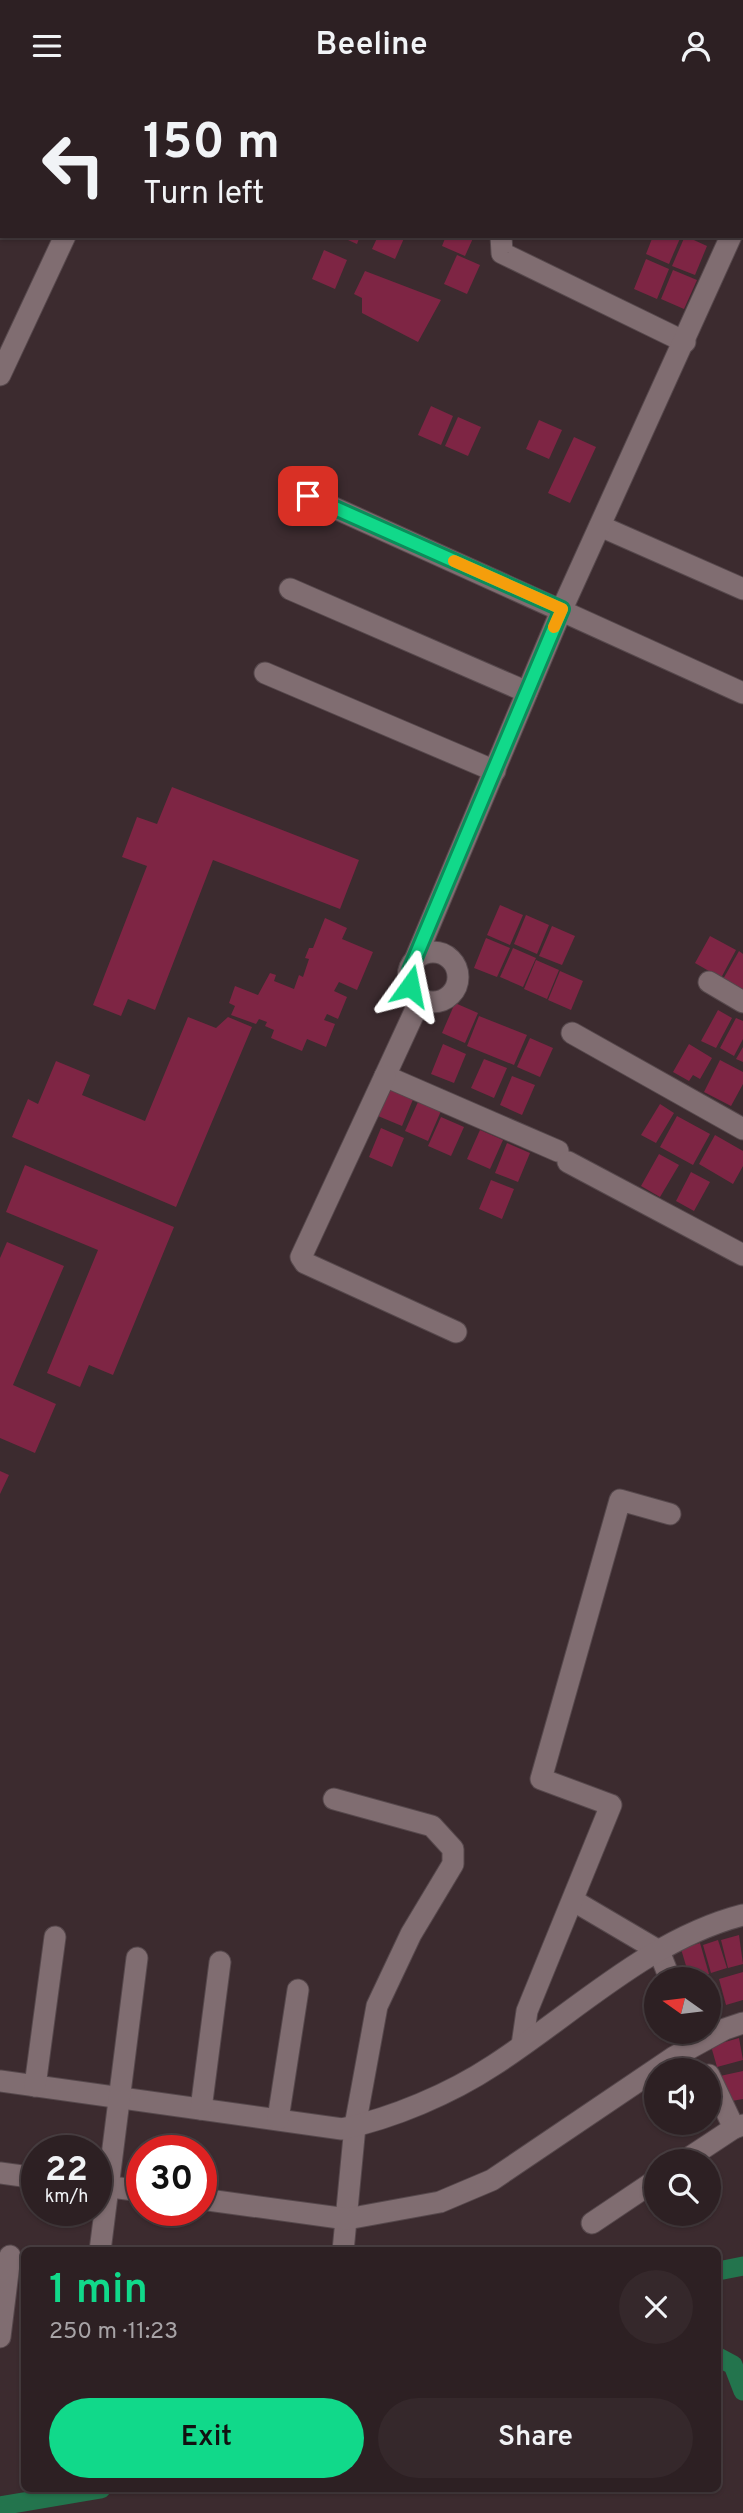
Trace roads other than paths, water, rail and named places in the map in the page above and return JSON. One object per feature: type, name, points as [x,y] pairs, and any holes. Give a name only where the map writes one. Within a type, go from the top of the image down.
[{"type":"street","points":[[0,376],[64,238]]},
{"type":"street","points":[[501,238],[502,253],[685,342]]},
{"type":"street","points":[[414,962],[427,953],[435,952],[450,959],[458,973],[455,989],[444,1000],[428,1002],[421,998],[410,986],[409,978],[414,962],[562,609],[730,238]]},
{"type":"street","points":[[308,496],[743,693]]},
{"type":"street","points":[[600,526],[743,589]]},
{"type":"street","points":[[290,589],[527,692]]},
{"type":"street","points":[[265,673],[495,771]]},
{"type":"street","points":[[709,982],[743,1002]]},
{"type":"street","points":[[421,998],[301,1257],[305,1263],[456,1332]]},
{"type":"street","points":[[572,1033],[743,1129]]},
{"type":"street","points":[[385,1076],[563,1156],[743,1255]]},
{"type":"street","points":[[522,2045],[527,2011],[611,1805],[541,1779],[620,1500],[670,1514]]},
{"type":"street","points":[[334,1798],[432,1826],[453,1849],[453,1864],[411,1934],[377,2006],[355,2126],[344,2247]]},
{"type":"street","points":[[574,1901],[659,1951],[665,1967]]},
{"type":"street","points":[[0,2081],[342,2129],[433,2097],[492,2067],[659,1951],[721,1921],[743,1915]]},
{"type":"street","points":[[35,2086],[55,1937]]},
{"type":"street","points":[[112,2139],[120,2098],[137,1958]]},
{"type":"street","points":[[201,2109],[220,1962]]},
{"type":"street","points":[[278,2119],[298,1990]]},
{"type":"street","points":[[721,2030],[743,2023]]},
{"type":"street","points":[[217,2201],[347,2219],[440,2202],[492,2180],[685,2044]]},
{"type":"street","points":[[703,2149],[738,2127],[721,2096]]},
{"type":"street","points":[[0,2173],[21,2176]]},
{"type":"street","points":[[592,2223],[644,2188]]},
{"type":"street","points":[[100,2247],[101,2226]]},
{"type":"street","points":[[0,2337],[11,2257]]},
{"type":"waterway","points":[[721,2270],[743,2266]]},
{"type":"waterway","points":[[721,2359],[733,2365],[743,2391]]},
{"type":"waterway","points":[[0,2506],[83,2492]]}]
